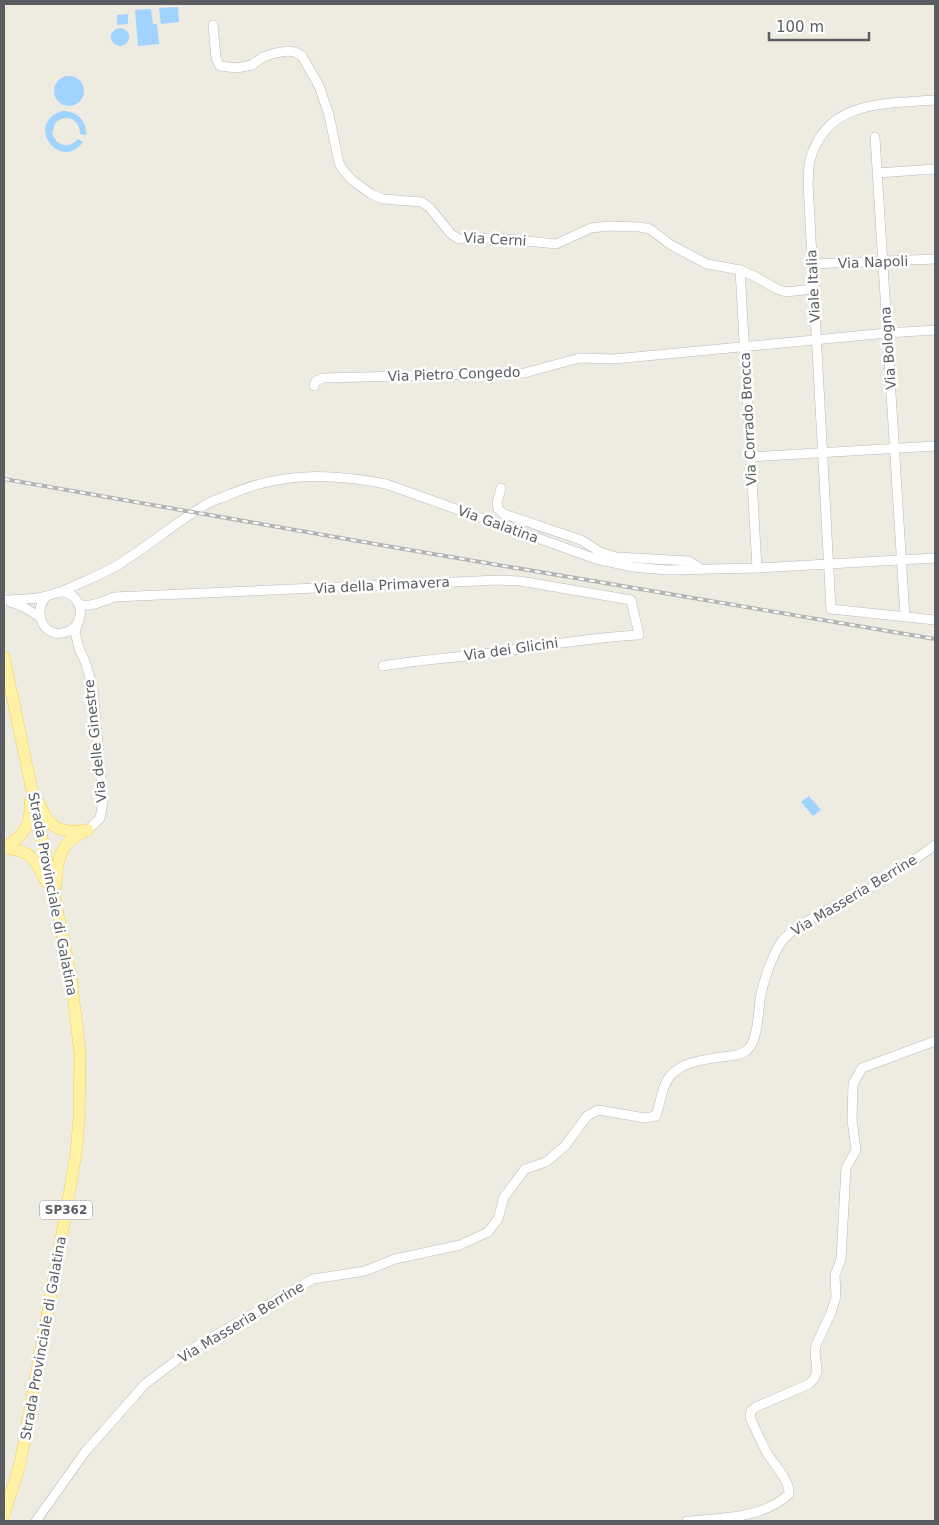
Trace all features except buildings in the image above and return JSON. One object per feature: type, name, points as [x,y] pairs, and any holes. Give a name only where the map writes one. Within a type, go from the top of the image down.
[{"type":"main road","name":"Strada Provinciale di Galatina","points":[[4,657],[71,976],[80,1054],[76,1153],[20,1464],[4,1515]]},
{"type":"main road","points":[[29,776],[44,815],[55,827],[71,832],[88,830]]},
{"type":"main road","points":[[4,848],[24,833],[28,824],[30,809],[29,776]]},
{"type":"main road","points":[[56,902],[58,859],[64,846],[76,836],[88,830]]},
{"type":"main road","points":[[4,848],[19,849],[32,857],[39,866],[56,902]]},
{"type":"street","name":"Via Cerni","points":[[213,25],[216,58],[220,66],[237,68],[252,65],[264,57],[288,51],[302,56],[319,86],[339,163],[343,170],[352,180],[371,194],[383,199],[422,202],[430,208],[451,234],[459,238],[497,238],[556,244],[591,228],[609,226],[640,227],[650,229],[660,235],[670,245],[707,264],[740,270],[786,292],[813,289]]},
{"type":"street","name":"Viale Italia","points":[[905,617],[831,609],[813,289],[809,200],[810,160],[827,128],[841,116],[857,108],[935,100]]},
{"type":"street","name":"Via Bologna","points":[[875,137],[905,617]]},
{"type":"street","points":[[878,174],[935,169]]},
{"type":"street","name":"Via Napoli","points":[[812,264],[935,259]]},
{"type":"street","name":"Via Corrado Brocca","points":[[740,270],[757,568]]},
{"type":"street","name":"Via Pietro Congedo","points":[[314,386],[316,381],[323,378],[524,373],[580,358],[614,358],[935,330]]},
{"type":"street","points":[[751,457],[935,446]]},
{"type":"street","name":"Via Galatina","points":[[61,592],[115,566],[206,504],[264,482],[298,476],[329,475],[358,478],[386,484],[596,558],[633,566],[667,570],[757,568],[935,558]]},
{"type":"street","points":[[501,488],[497,503],[498,509],[504,514],[581,540],[600,552],[616,556],[689,561],[702,569]]},
{"type":"street","name":"Via Galatina","points":[[77,601],[79,590],[88,580]]},
{"type":"street","name":"Via della Primavera","points":[[61,592],[68,594],[84,606],[114,598],[489,580],[520,581],[631,600],[639,635]]},
{"type":"street","points":[[4,600],[47,596],[61,592]]},
{"type":"street","points":[[47,596],[40,605],[40,617],[45,627],[52,632],[59,633],[79,648]]},
{"type":"street","points":[[4,600],[22,606],[40,617]]},
{"type":"street","points":[[77,601],[81,612],[78,622]]},
{"type":"street","name":"Via della Primavera","points":[[59,633],[72,630],[96,604]]},
{"type":"street","points":[[905,617],[935,620]]},
{"type":"street","name":"Via delle Ginestre","points":[[78,622],[75,632],[93,689],[103,802],[100,818],[88,830]]},
{"type":"street","name":"Via dei Glicini","points":[[383,666],[608,636],[639,635]]},
{"type":"street","name":"Via Masseria Berrine","points":[[36,1521],[85,1452],[145,1384],[190,1350],[313,1279],[364,1271],[395,1259],[460,1245],[488,1232],[498,1219],[504,1197],[525,1169],[546,1162],[565,1146],[587,1116],[598,1110],[645,1118],[656,1116],[664,1086],[669,1077],[678,1070],[697,1060],[738,1055],[747,1051],[752,1044],[755,1034],[767,975],[776,951],[788,934],[818,915],[886,879],[935,845]]},
{"type":"street","points":[[687,1521],[754,1514],[789,1494],[786,1483],[767,1453],[750,1417],[751,1411],[756,1406],[809,1384],[817,1372],[816,1345],[831,1313],[836,1297],[835,1275],[841,1259],[846,1168],[856,1150],[852,1120],[853,1084],[862,1068],[935,1041]]},
{"type":"water","points":[[178,7],[179,22],[161,24],[159,8]]},
{"type":"water","points":[[151,9],[153,24],[157,24],[160,44],[138,46],[135,10]]},
{"type":"water","points":[[128,14],[128,24],[117,25],[117,15]]},
{"type":"water","points":[[120,28],[126,31],[129,37],[126,43],[120,46],[114,43],[111,37],[114,31]]},
{"type":"water","points":[[69,76],[80,80],[84,91],[80,102],[69,106],[58,102],[54,91],[58,80]]},
{"type":"water","points":[[62,111],[67,111],[80,117],[86,130],[86,135],[80,134],[75,121],[68,118],[55,123],[52,134],[57,142],[68,145],[78,139],[83,142],[74,150],[65,152],[56,149],[50,143],[46,134],[46,125],[51,117]]},
{"type":"water","points":[[809,796],[821,810],[813,816],[801,802]]},
{"type":"railway","points":[[4,479],[935,639]]}]
